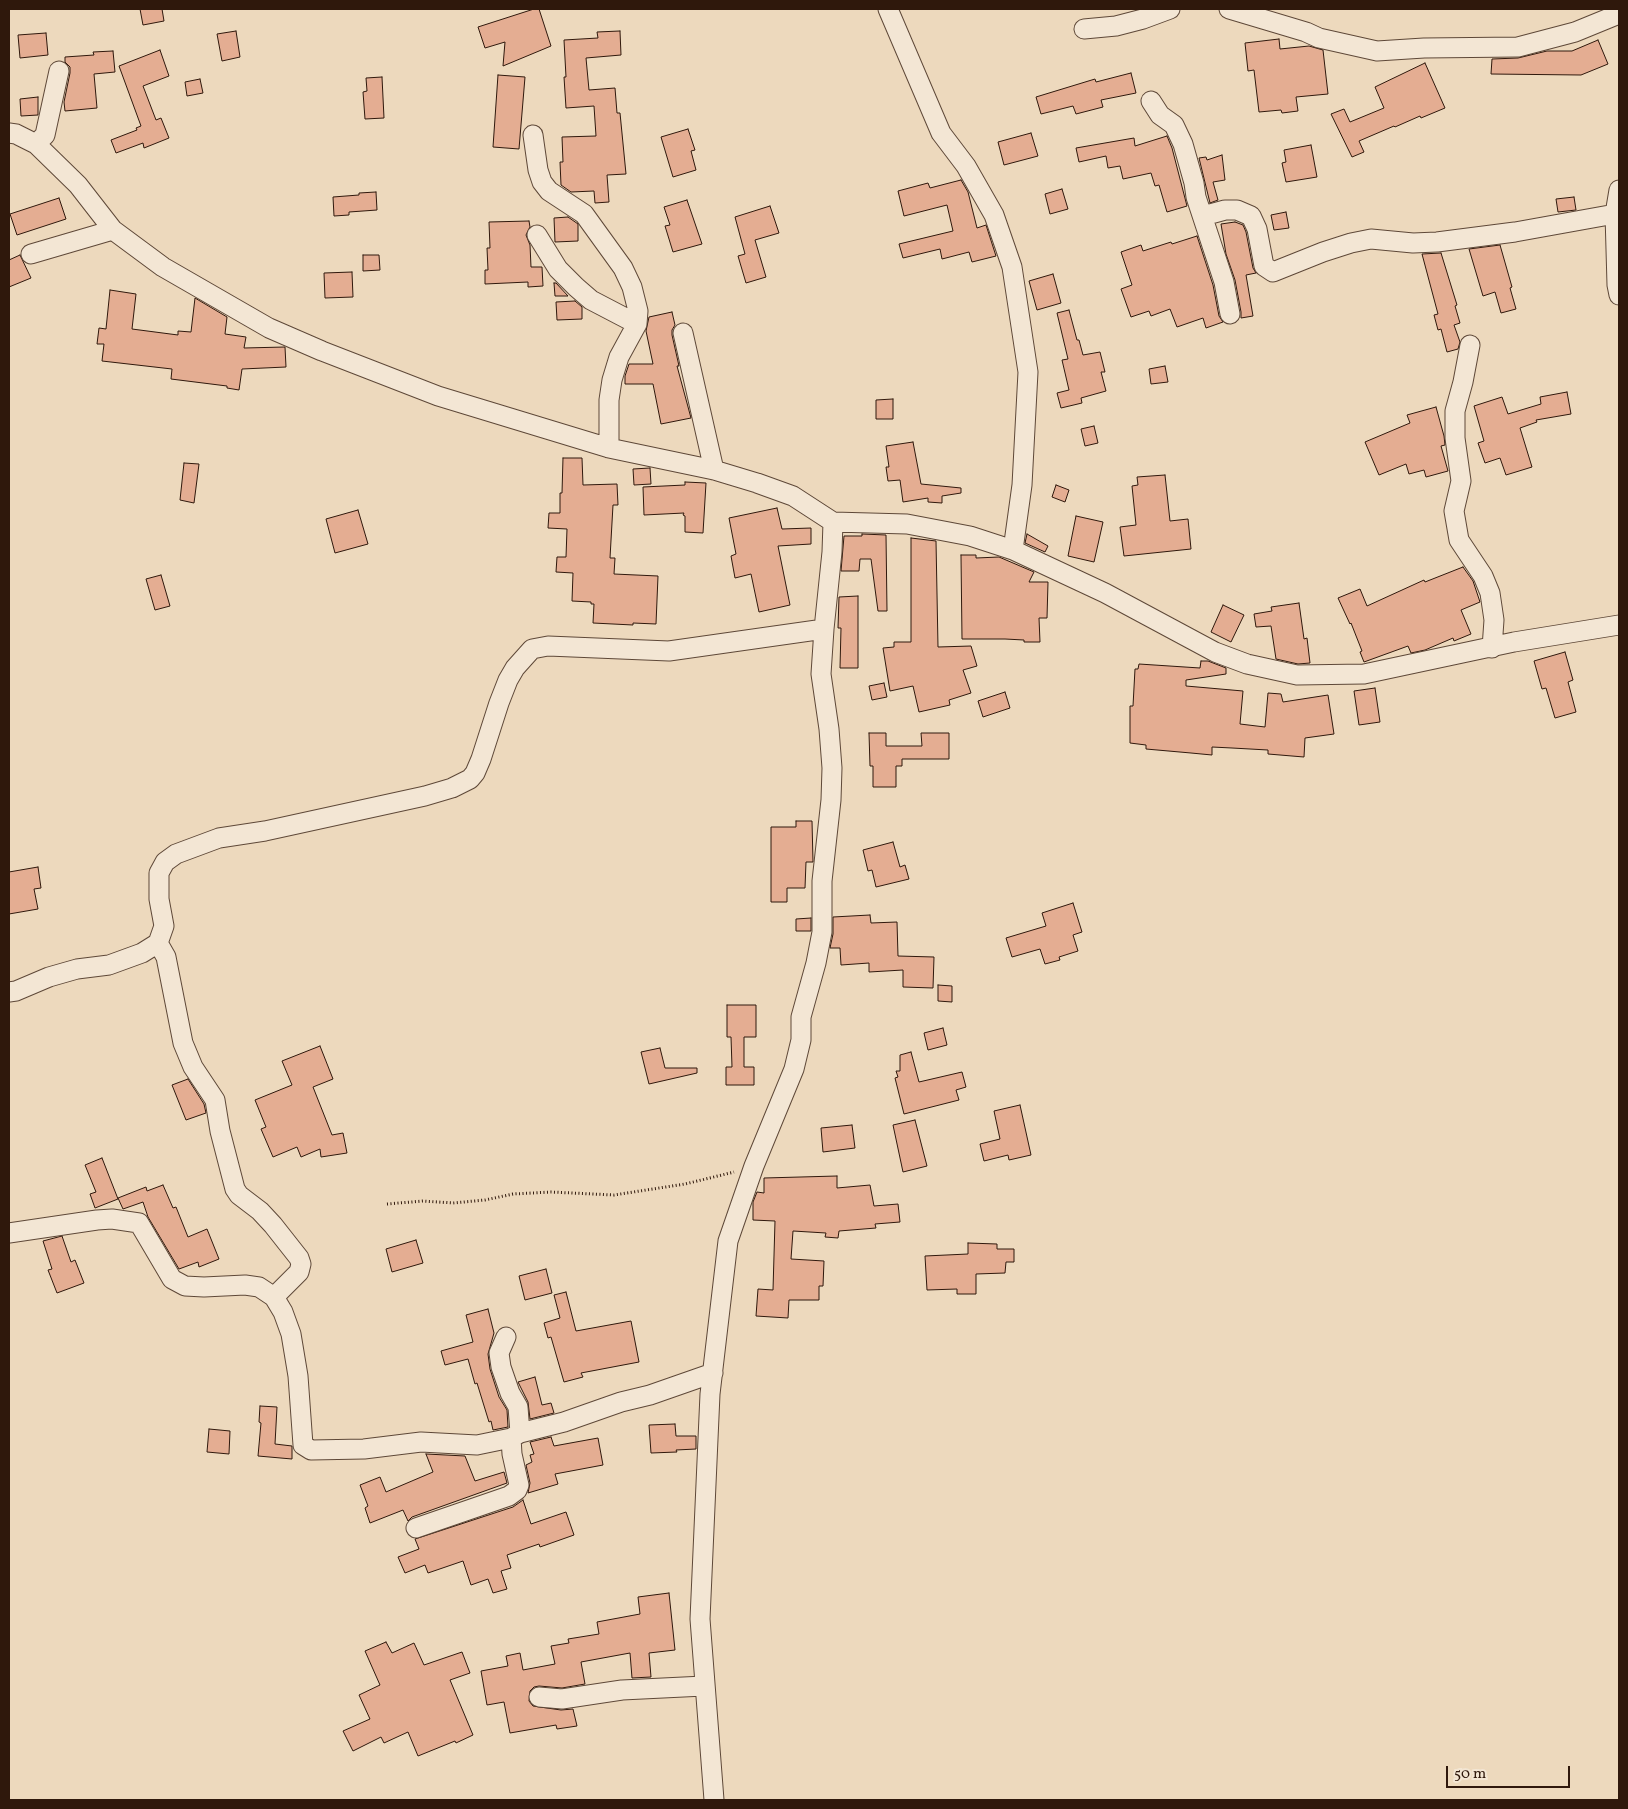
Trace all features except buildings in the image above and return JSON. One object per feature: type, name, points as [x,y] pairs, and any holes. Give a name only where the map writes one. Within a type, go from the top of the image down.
[{"type":"street","points":[[888,9],[941,133],[966,166],[994,215],[1012,267],[1028,372],[1022,485],[1013,550]]},
{"type":"street","points":[[1084,29],[1116,26],[1170,9]]},
{"type":"street","points":[[1229,9],[1279,23],[1319,38],[1377,51],[1424,48],[1518,47],[1575,32],[1619,14]]},
{"type":"street","points":[[36,144],[45,135],[59,71]]},
{"type":"street","points":[[1150,101],[1160,115],[1174,126],[1183,144],[1196,197],[1224,282],[1230,314]]},
{"type":"street","points":[[9,133],[16,134],[36,144],[78,185],[113,230],[163,267],[269,328],[322,351],[438,396],[609,448],[714,470],[793,496],[833,522],[907,524],[970,536],[1013,550],[1105,593],[1215,652],[1247,664],[1297,675],[1364,674],[1514,642],[1619,625]]},
{"type":"street","points":[[533,135],[538,170],[542,182],[549,191],[584,214],[619,262],[632,287],[638,311],[637,324],[619,357],[612,380],[609,400],[609,448]]},
{"type":"street","points":[[1619,190],[1615,214],[1617,286],[1619,295]]},
{"type":"street","points":[[1203,216],[1224,210],[1237,210],[1251,216],[1257,229],[1264,266],[1273,272],[1323,252],[1371,239],[1412,243],[1437,242],[1515,232],[1615,214]]},
{"type":"street","points":[[32,254],[113,230]]},
{"type":"street","points":[[537,235],[558,269],[576,287],[598,304],[637,324]]},
{"type":"street","points":[[683,333],[714,470]]},
{"type":"street","points":[[1470,345],[1456,411],[1455,438],[1461,481],[1454,511],[1459,540],[1484,576],[1490,593],[1494,620],[1492,648]]},
{"type":"street","points":[[714,1800],[704,1686],[700,1605],[710,1394],[728,1241],[754,1166],[794,1069],[801,1040],[801,1017],[816,963],[822,932],[822,881],[831,800],[832,768],[829,729],[821,674],[833,522]]},
{"type":"street","points":[[9,992],[16,991],[49,976],[78,969],[108,965],[142,953],[158,943],[164,926],[159,900],[159,873],[165,862],[176,854],[219,838],[265,831],[425,796],[452,788],[470,779],[481,759],[508,680],[515,668],[532,649],[548,646],[669,651],[824,629]]},
{"type":"street","points":[[158,943],[166,957],[183,1043],[193,1067],[215,1100],[220,1132],[235,1189],[273,1225],[299,1258],[301,1264],[299,1272],[274,1297]]},
{"type":"street","points":[[9,1233],[97,1220],[112,1219],[138,1222],[172,1279],[185,1286],[204,1288],[245,1285],[259,1287],[274,1297],[290,1334],[298,1376],[303,1445],[311,1450],[364,1449],[421,1442],[476,1445],[564,1422],[713,1373]]},
{"type":"street","points":[[416,1528],[509,1496],[517,1490],[519,1485],[512,1454],[516,1436],[518,1407],[510,1393],[501,1367],[499,1353],[506,1337]]},
{"type":"street","points":[[539,1697],[562,1699],[622,1690],[704,1686]]},
{"type":"path","points":[[387,1204],[423,1201],[453,1203],[485,1200],[513,1194],[551,1192],[614,1195],[685,1184],[754,1166]]}]
